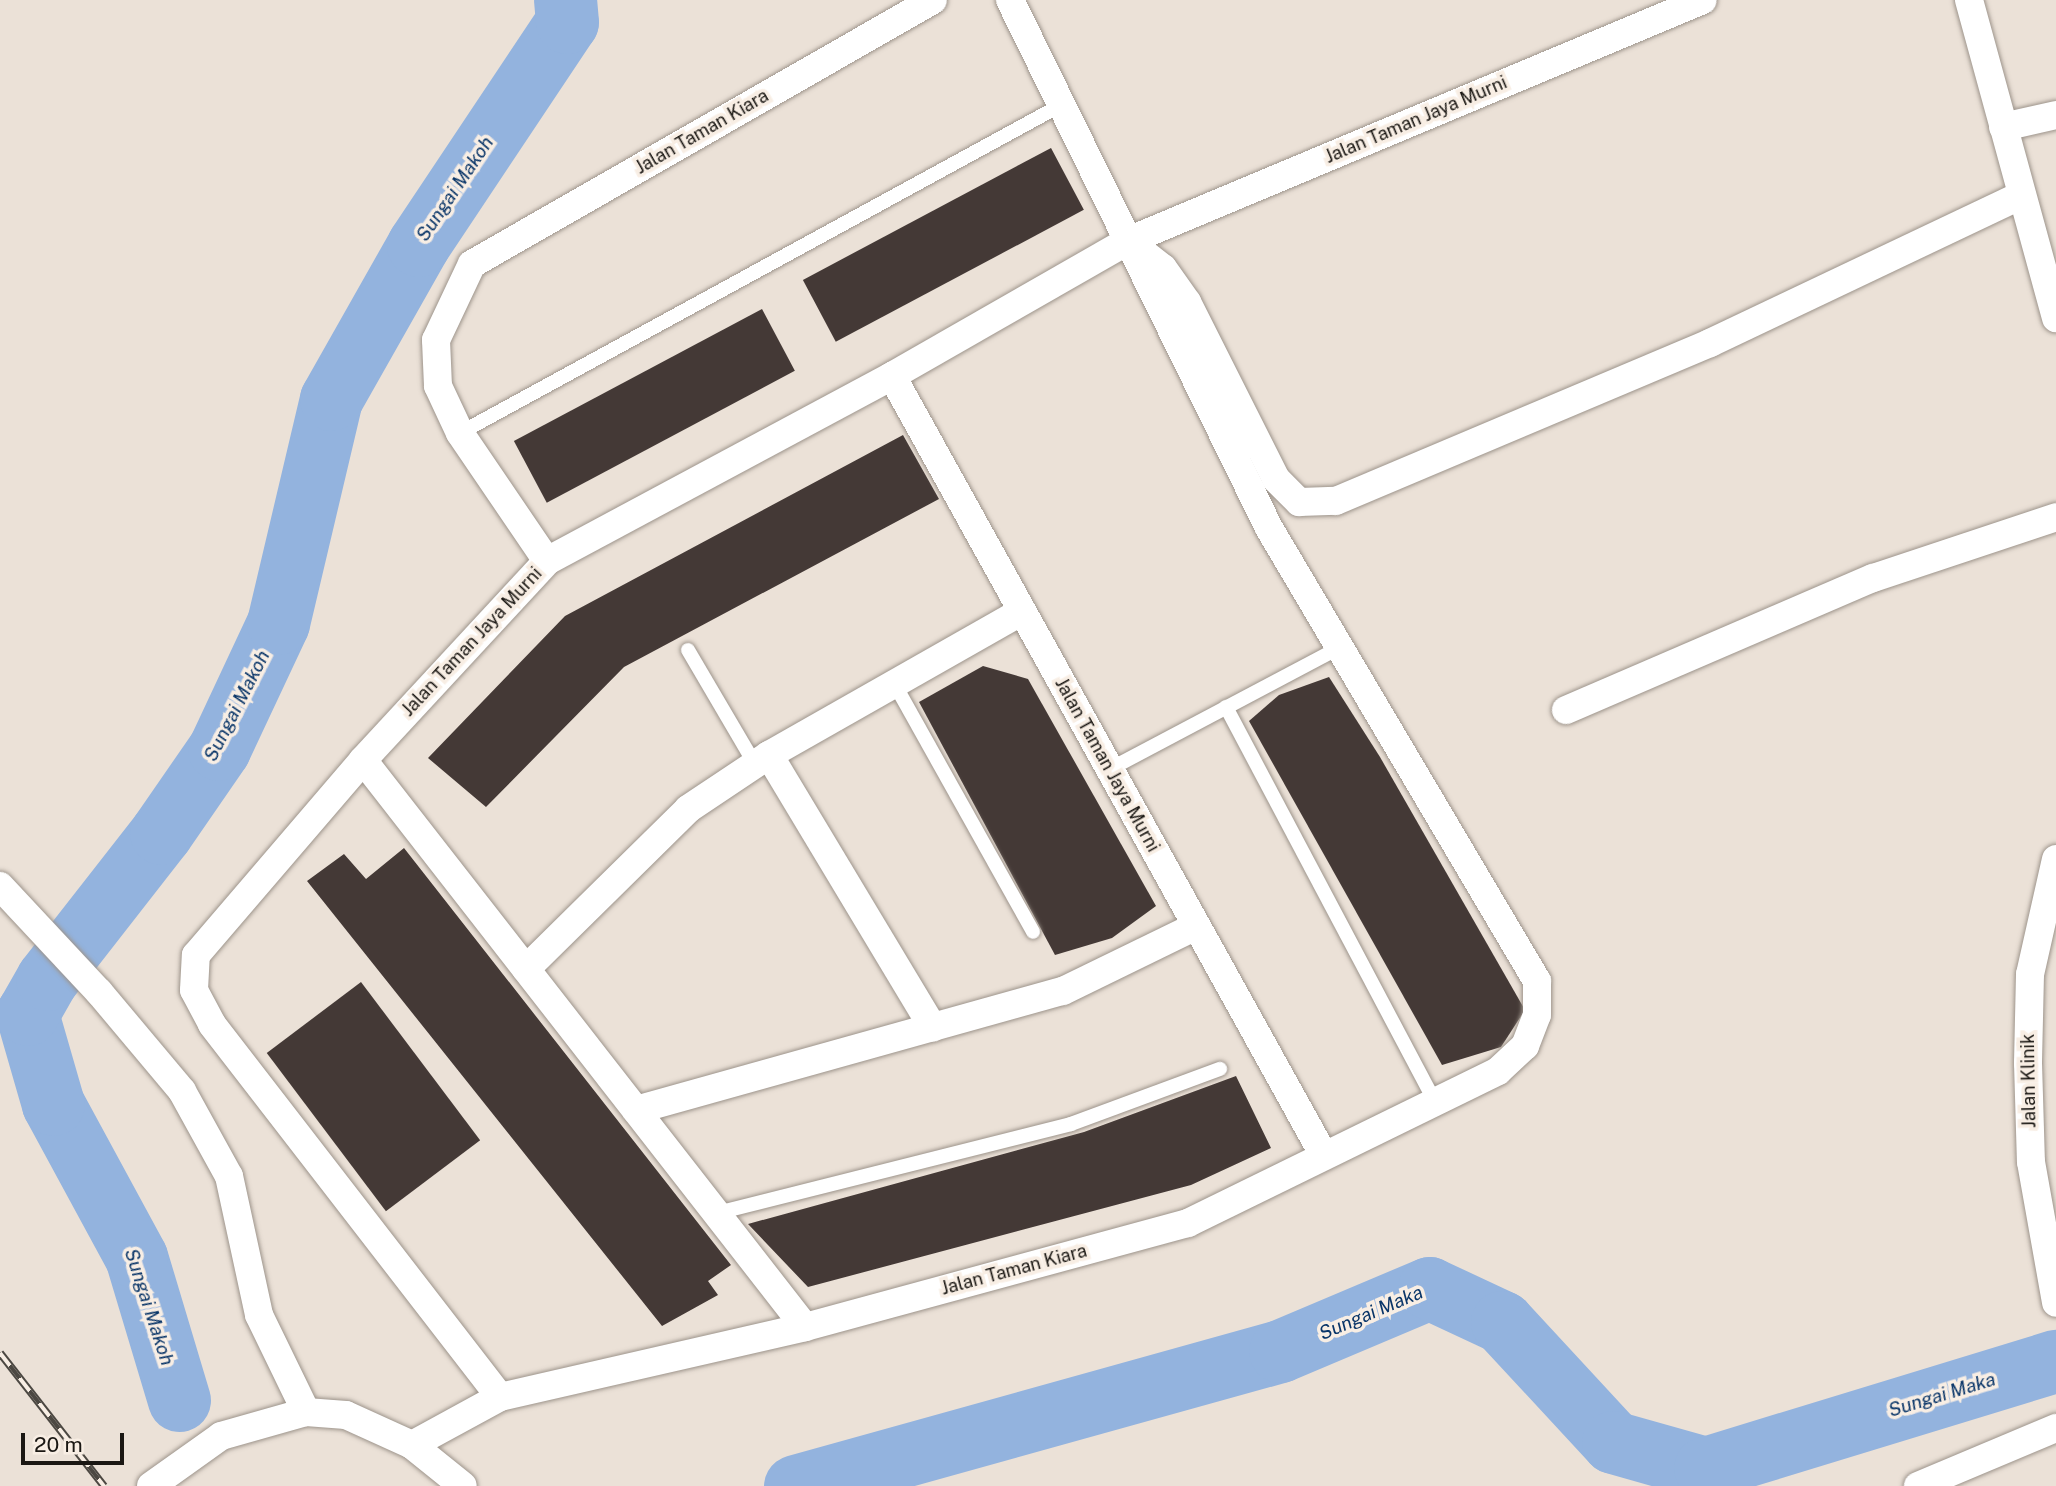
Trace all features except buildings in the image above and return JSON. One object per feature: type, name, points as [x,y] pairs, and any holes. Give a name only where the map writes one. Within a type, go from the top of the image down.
[{"type":"street","name":"Jalan Taman Kiara","points":[[460,433],[438,386],[436,340],[472,264],[933,0]]},
{"type":"street","points":[[1010,0],[1269,528],[1340,647]]},
{"type":"street","name":"Jalan Taman Jaya Murni","points":[[500,1397],[212,1024],[194,990],[196,955],[363,760],[547,561],[892,376],[1128,241],[1703,0]]},
{"type":"street","points":[[1969,0],[2020,196],[2056,318]]},
{"type":"street","points":[[2003,127],[2056,115]]},
{"type":"street","points":[[1128,241],[1163,268],[1187,302],[1276,479],[1299,502],[1336,501],[1710,343],[2020,196]]},
{"type":"street","name":"Jalan Taman Jaya Murni","points":[[892,376],[1323,1154]]},
{"type":"street","points":[[460,433],[547,561]]},
{"type":"street","points":[[1566,710],[1873,578],[2056,517]]},
{"type":"street","points":[[526,969],[688,808],[762,759],[1022,611]]},
{"type":"street","name":"Jalan Taman Kiara","points":[[412,1445],[500,1397],[805,1327],[1188,1223],[1323,1154],[1498,1070],[1525,1046],[1537,1015],[1537,981],[1340,647]]},
{"type":"street","points":[[762,759],[933,1028]]},
{"type":"street","points":[[363,760],[805,1327]]},
{"type":"street","name":"Jalan Klinik","points":[[2054,1285],[2031,1163],[2028,1051],[2030,974],[2056,859]]},
{"type":"street","points":[[0,886],[99,992],[182,1091],[229,1176],[259,1315],[306,1412]]},
{"type":"street","points":[[636,1110],[1063,991],[1196,926]]},
{"type":"street","points":[[151,1486],[221,1437],[306,1412],[346,1415],[412,1445],[463,1486]]},
{"type":"street","points":[[1917,1486],[2056,1428]]},
{"type":"lane","points":[[460,433],[1061,105]]},
{"type":"lane","points":[[1110,769],[1340,647]]},
{"type":"lane","points":[[688,650],[762,759]]},
{"type":"lane","points":[[894,683],[1033,932]]},
{"type":"lane","points":[[1226,707],[1434,1100]]},
{"type":"lane","points":[[717,1213],[1071,1124],[1220,1069]]},
{"type":"waterway","name":"Sungai Makoh","points":[[179,1400],[136,1257],[53,1104],[27,1014],[47,979],[161,833],[219,749],[278,623],[331,399],[418,245],[567,22],[565,0]]},
{"type":"waterway","name":"Sungai Maka","points":[[795,1486],[1280,1351],[1429,1288],[1502,1322],[1613,1442],[1705,1468],[2056,1361]]},
{"type":"railway","points":[[0,1353],[104,1486]]}]
